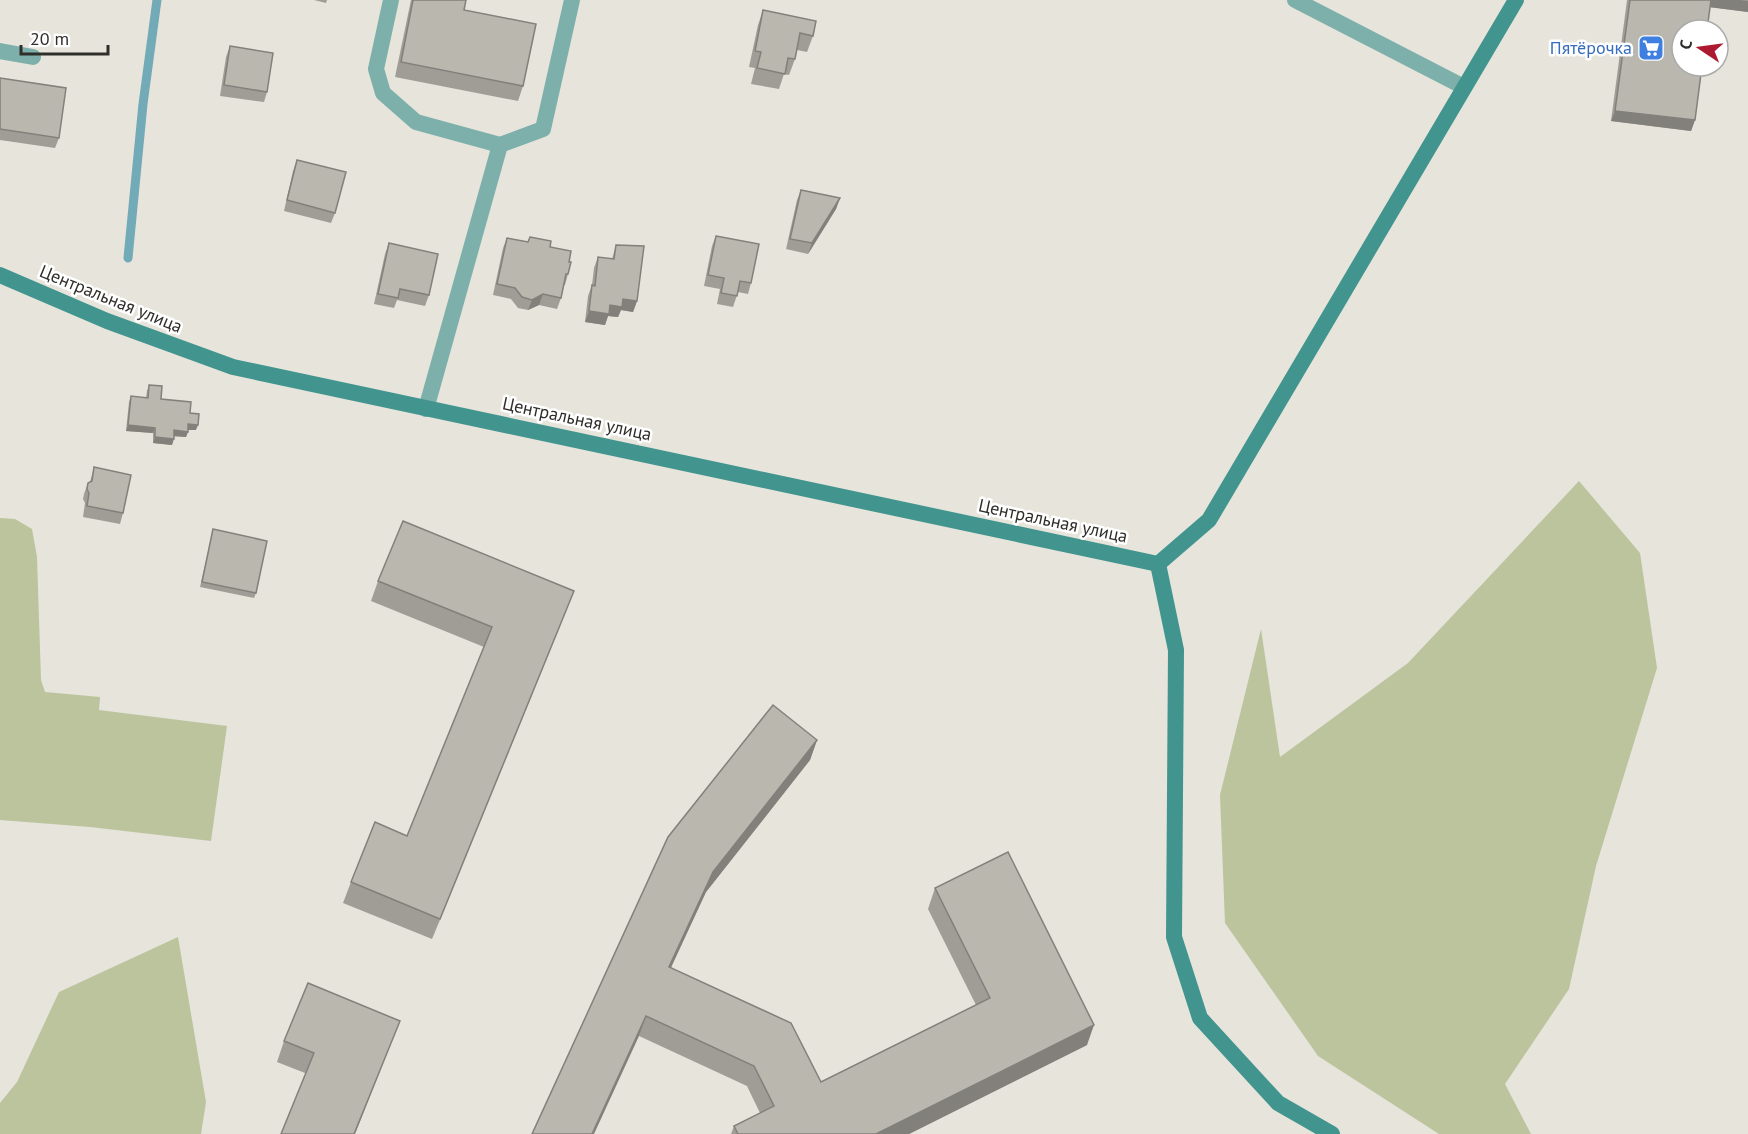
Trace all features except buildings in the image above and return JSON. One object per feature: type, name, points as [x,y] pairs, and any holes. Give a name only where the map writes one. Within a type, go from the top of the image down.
[{"type":"main road","points":[[1332,1134],[1278,1103],[1200,1018],[1174,937],[1176,650],[1158,564],[1209,520],[1516,0]]},
{"type":"main road","name":"Центральная улица","points":[[0,274],[107,321],[233,367],[1158,564]]},
{"type":"lane","points":[[391,0],[376,69],[383,93],[416,122],[500,145],[543,129],[572,0]]},
{"type":"lane","points":[[1295,0],[1464,87]]},
{"type":"lane","points":[[0,51],[33,57]]},
{"type":"lane","points":[[426,409],[500,145]]},
{"type":"green space","points":[[1579,481],[1640,553],[1657,668],[1596,866],[1569,989],[1505,1084],[1531,1134],[1439,1134],[1318,1056],[1225,923],[1220,795],[1261,629],[1280,757],[1408,663]]},
{"type":"green space","points":[[0,518],[15,519],[32,529],[37,557],[41,680],[45,692],[100,697],[99,710],[227,726],[211,841],[90,827],[0,820]]},
{"type":"green space","points":[[178,937],[206,1102],[201,1134],[0,1134],[0,1103],[17,1082],[59,992]]},
{"type":"waterway","points":[[128,258],[143,104],[157,0]]},
{"type":"place","name":"Пятёрочка","points":[[1651,48]]}]
